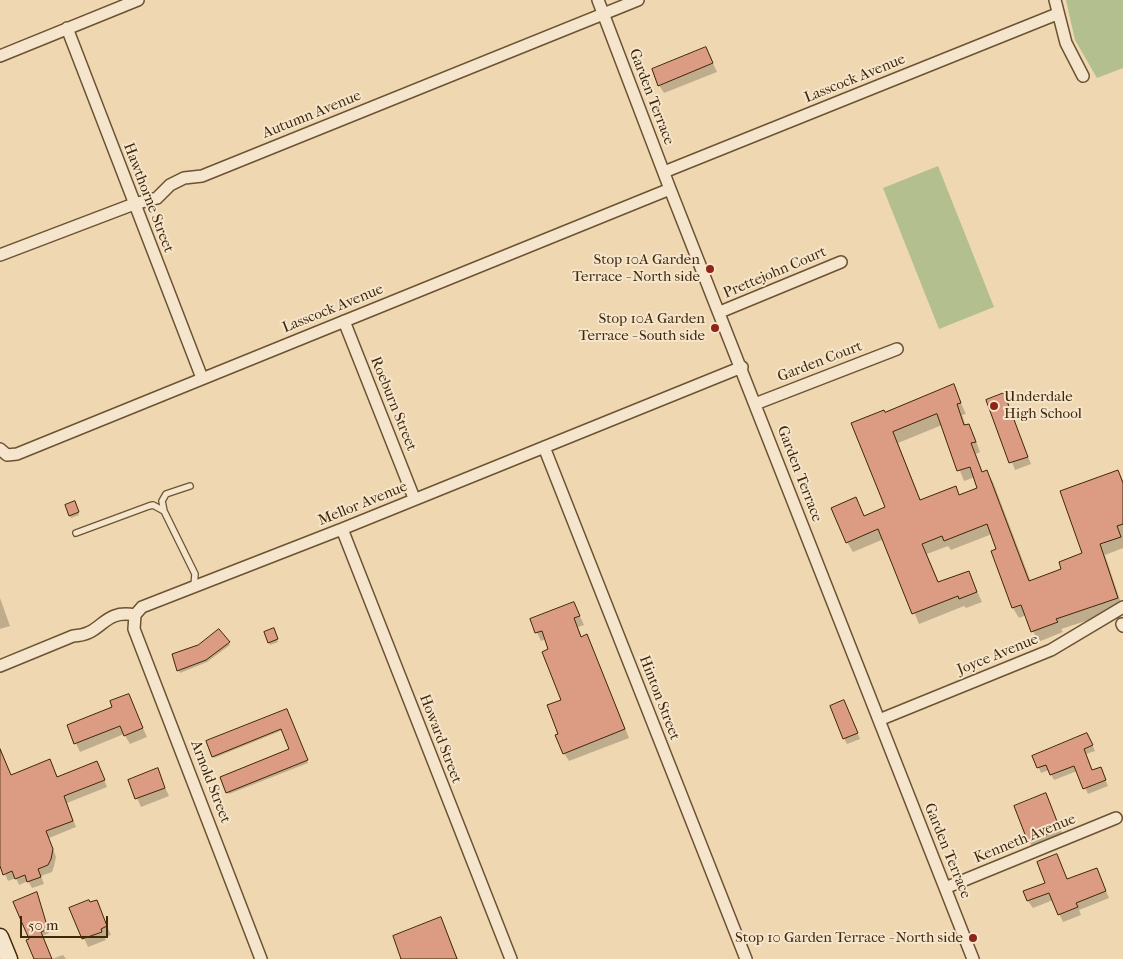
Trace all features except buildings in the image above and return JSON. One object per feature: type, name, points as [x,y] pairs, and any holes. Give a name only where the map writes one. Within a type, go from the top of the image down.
[{"type":"main road","points":[[0,937],[8,959]]},
{"type":"street","points":[[0,56],[138,0]]},
{"type":"street","name":"Garden Terrace","points":[[598,0],[670,189],[742,367],[973,959]]},
{"type":"street","name":"Autumn Avenue","points":[[0,255],[134,204],[157,198],[170,185],[184,178],[202,176],[638,0]]},
{"type":"street","points":[[1055,0],[1057,14],[1066,43],[1082,76]]},
{"type":"street","name":"Lasscock Avenue","points":[[664,172],[1057,14]]},
{"type":"street","name":"Hawthorne Street","points":[[67,28],[202,378]]},
{"type":"street","name":"Lasscock Avenue","points":[[4,452],[17,454],[670,189]]},
{"type":"street","name":"Prettejohn Court","points":[[720,312],[841,262]]},
{"type":"street","name":"Roeburn Street","points":[[344,321],[414,498]]},
{"type":"street","name":"Garden Court","points":[[755,404],[897,349]]},
{"type":"street","name":"Mellor Avenue","points":[[0,666],[73,636],[84,636],[96,631],[108,618],[114,615],[135,615],[142,607],[342,529],[414,498],[742,367]]},
{"type":"street","name":"Hinton Street","points":[[544,447],[746,959]]},
{"type":"street","name":"Howard Street","points":[[342,529],[511,959]]},
{"type":"street","name":"Joyce Avenue","points":[[879,720],[1051,650],[1123,606]]},
{"type":"street","name":"Arnold Street","points":[[135,615],[134,629],[262,959]]},
{"type":"street","name":"Kenneth Avenue","points":[[945,888],[1116,818]]},
{"type":"lane","points":[[190,486],[166,494],[162,501],[164,511],[195,574],[194,587]]},
{"type":"lane","points":[[76,533],[153,505],[164,511]]},
{"type":"green space","points":[[1066,0],[1123,0],[1123,68],[1097,78],[1075,40]]},
{"type":"green space","points":[[938,166],[994,307],[939,329],[883,188]]},
{"type":"place","name":"Stop 10A Garden Terrace - North side","points":[[710,269]]},
{"type":"place","name":"Stop 10A Garden Terrace - South side","points":[[715,328]]},
{"type":"place","name":"Underdale High School","points":[[994,406]]},
{"type":"place","name":"Stop 10 Garden Terrace - North side","points":[[973,938]]}]
